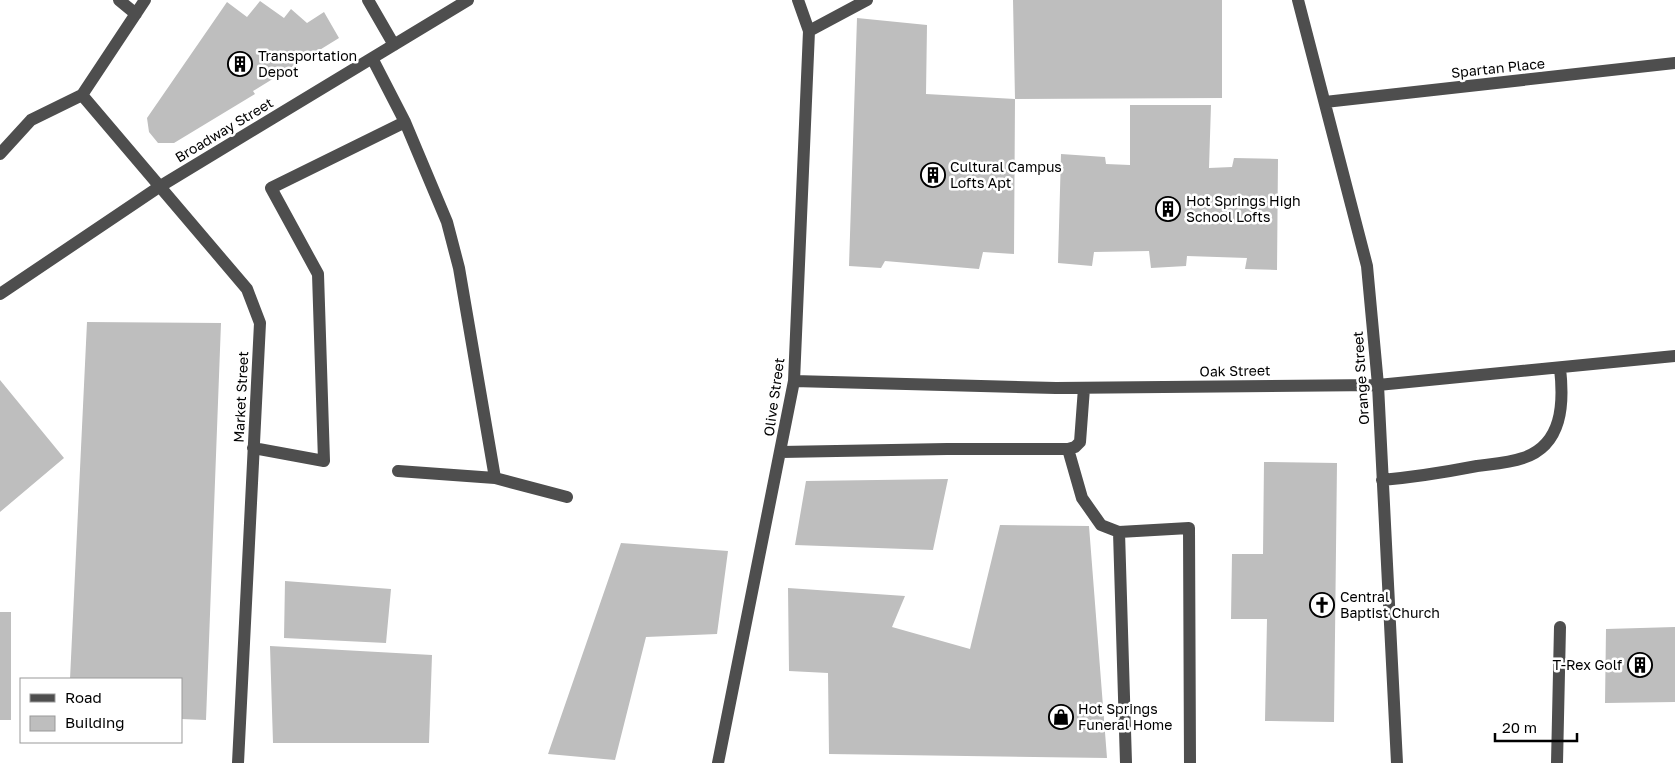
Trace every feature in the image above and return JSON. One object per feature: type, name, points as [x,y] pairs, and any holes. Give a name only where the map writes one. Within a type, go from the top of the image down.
[{"type":"street","points":[[119,0],[136,14]]},
{"type":"street","points":[[0,154],[31,120],[82,95],[145,0]]},
{"type":"street","points":[[368,0],[394,45]]},
{"type":"street","name":"Broadway Street","points":[[0,294],[159,187],[468,0]]},
{"type":"street","name":"Olive Street","points":[[718,763],[794,381],[809,31],[798,0]]},
{"type":"street","points":[[809,31],[867,0]]},
{"type":"street","name":"Orange Street","points":[[1298,0],[1367,266],[1378,385],[1397,763]]},
{"type":"street","points":[[372,58],[405,122],[447,222],[459,268],[494,478]]},
{"type":"street","name":"Spartan Place","points":[[1325,102],[1675,63]]},
{"type":"street","name":"Market Street","points":[[82,95],[247,289],[260,323],[238,763]]},
{"type":"street","points":[[254,448],[324,462],[318,274],[271,188],[405,122]]},
{"type":"street","name":"Oak Street","points":[[794,381],[1084,388],[1378,385],[1675,356]]},
{"type":"street","points":[[1382,480],[1418,477],[1523,458],[1541,449],[1554,433],[1561,413],[1563,392],[1560,368]]},
{"type":"street","points":[[781,452],[1068,449],[1075,447],[1080,442],[1084,388]]},
{"type":"street","points":[[1068,449],[1082,498],[1101,525],[1118,532],[1189,528],[1190,763]]},
{"type":"street","points":[[398,471],[494,478],[567,497]]},
{"type":"street","points":[[1118,532],[1126,763]]},
{"type":"street","points":[[1557,763],[1560,627]]},
{"type":"building","points":[[1013,0],[1222,0],[1222,98],[1015,99]]},
{"type":"building","name":"Transportation Depot","points":[[260,1],[284,18],[291,9],[307,23],[324,12],[339,38],[253,91],[255,94],[174,143],[158,143],[149,132],[147,118],[227,2],[247,17]]},
{"type":"building","name":"Cultural Campus Lofts Apt","points":[[857,18],[927,25],[926,94],[1015,99],[1014,254],[983,252],[979,269],[885,261],[881,268],[849,266]]},
{"type":"building","name":"Hot Springs High School Lofts","points":[[1130,105],[1211,105],[1209,168],[1232,167],[1234,158],[1278,159],[1277,270],[1245,269],[1247,258],[1187,256],[1186,266],[1151,268],[1149,251],[1094,252],[1092,266],[1058,263],[1061,154],[1105,157],[1106,164],[1130,165]]},
{"type":"building","points":[[87,322],[221,323],[206,720],[182,719],[182,678],[70,678]]},
{"type":"building","points":[[0,380],[64,458],[0,512]]},
{"type":"building","points":[[1264,462],[1337,463],[1334,722],[1265,721],[1267,619],[1231,619],[1232,554],[1263,554]]},
{"type":"building","points":[[948,479],[933,550],[795,545],[806,481]]},
{"type":"building","points":[[1000,525],[1089,526],[1107,758],[829,754],[828,673],[789,671],[788,588],[905,596],[892,627],[970,649]]},
{"type":"building","points":[[621,543],[728,551],[717,634],[646,637],[615,760],[548,754]]},
{"type":"building","points":[[285,581],[391,589],[386,643],[284,638]]},
{"type":"building","points":[[0,612],[11,612],[11,720],[0,720]]},
{"type":"building","name":"T-Rex Golf","points":[[1675,627],[1675,702],[1605,703],[1606,629]]},
{"type":"building","points":[[270,646],[432,655],[429,743],[273,743]]},
{"type":"place","name":"Transportation Depot","points":[[240,64]]},
{"type":"place","name":"Cultural Campus Lofts Apt","points":[[933,175]]},
{"type":"place","name":"Hot Springs High School Lofts","points":[[1168,209]]},
{"type":"place","name":"Central Baptist Church","points":[[1322,605]]},
{"type":"place","name":"T-Rex Golf","points":[[1640,665]]},
{"type":"place","name":"Hot Springs Funeral Home","points":[[1061,717]]}]
